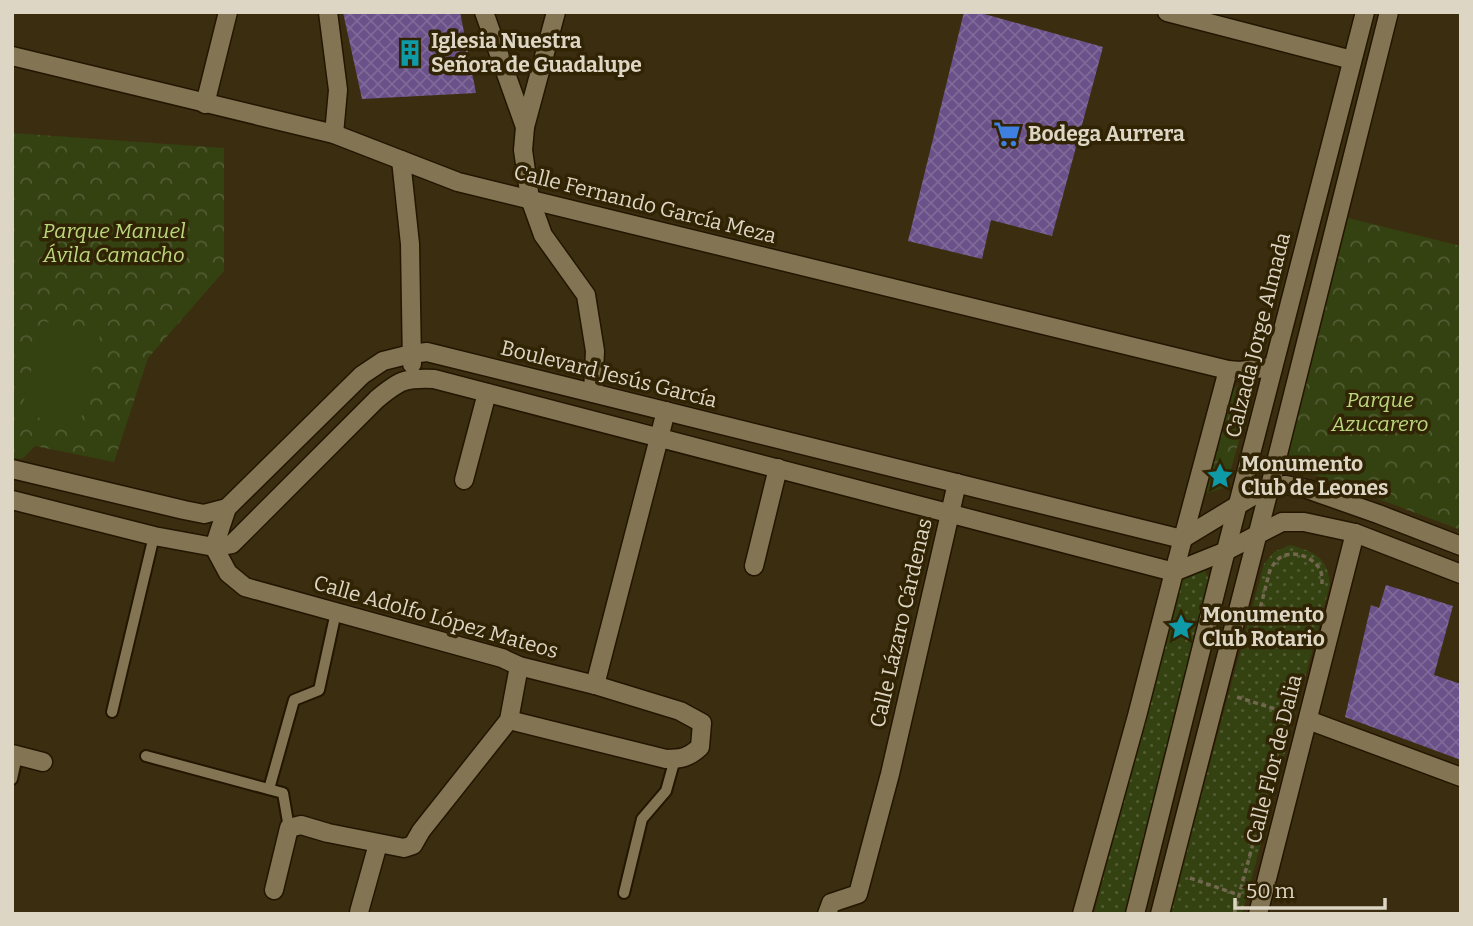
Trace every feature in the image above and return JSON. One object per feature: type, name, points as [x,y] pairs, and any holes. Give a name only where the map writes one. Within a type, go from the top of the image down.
[{"type":"street","points":[[205,103],[228,12]]},
{"type":"street","points":[[328,12],[338,90],[334,134]]},
{"type":"street","points":[[484,12],[525,127]]},
{"type":"street","points":[[556,12],[525,127],[523,150],[530,199],[543,235],[586,295],[595,351],[593,393]]},
{"type":"street","name":"Calzada Jorge Almada","points":[[1135,914],[1365,12]]},
{"type":"street","points":[[1160,914],[1389,12]]},
{"type":"street","points":[[1173,13],[1352,60]]},
{"type":"street","name":"Calle Fernando García Meza","points":[[12,56],[334,134],[458,182],[1228,370],[1273,368]]},
{"type":"street","points":[[401,160],[410,244],[413,378]]},
{"type":"street","name":"Boulevard Jesús García","points":[[227,508],[362,374],[383,361],[427,352],[1182,540]]},
{"type":"street","points":[[1082,914],[1228,370]]},
{"type":"street","points":[[12,500],[154,536],[214,547],[232,544],[395,384],[413,378],[434,379],[1174,572],[1226,551],[1282,522],[1304,522],[1355,533],[1461,574]]},
{"type":"street","points":[[464,480],[486,393]]},
{"type":"street","points":[[595,685],[666,411]]},
{"type":"street","points":[[754,566],[778,468]]},
{"type":"street","points":[[12,469],[204,514],[227,508]]},
{"type":"street","name":"Calle Lázaro Cárdenas","points":[[827,914],[831,903],[858,894],[890,774],[957,483]]},
{"type":"street","points":[[1182,540],[1270,486],[1286,485],[1307,489],[1461,546]]},
{"type":"street","points":[[214,547],[227,508]]},
{"type":"street","name":"Calle Flor de Dalia","points":[[1258,914],[1355,533]]},
{"type":"street","name":"Calle Adolfo López Mateos","points":[[214,547],[228,572],[245,587],[502,658],[519,666],[595,685],[680,711],[702,723],[700,747],[692,754],[675,759]]},
{"type":"street","points":[[274,890],[289,828],[301,825],[328,834],[378,844],[404,848],[412,845],[509,720],[519,666]]},
{"type":"street","points":[[509,720],[675,759]]},
{"type":"street","points":[[1308,720],[1461,777]]},
{"type":"street","points":[[15,755],[43,762]]},
{"type":"street","points":[[359,912],[378,844]]},
{"type":"lane","points":[[1310,227],[1333,233]]},
{"type":"lane","points":[[112,712],[154,536]]},
{"type":"lane","points":[[269,789],[294,700],[319,690],[336,612]]},
{"type":"lane","points":[[12,779],[15,755]]},
{"type":"lane","points":[[146,756],[283,793],[289,828]]},
{"type":"lane","points":[[624,893],[642,819],[666,791],[675,759]]},
{"type":"path","points":[[1249,650],[1270,570],[1275,562],[1284,555],[1304,556],[1314,562],[1321,572],[1322,584]]},
{"type":"path","points":[[1237,697],[1288,713]]},
{"type":"path","points":[[1234,914],[1291,700]]},
{"type":"path","points":[[1190,878],[1239,895]]},
{"type":"green space","name":"Parque Manuel Ávila Camacho","points":[[12,133],[224,148],[224,271],[148,358],[114,462],[35,446],[22,459],[12,458]]},
{"type":"green space","name":"Parque Azucarero","points":[[1348,218],[1461,246],[1461,530],[1283,463]]},
{"type":"green space","points":[[43,321],[100,335],[79,428],[21,413]]},
{"type":"green space","points":[[1256,379],[1226,487],[1208,493],[1204,488],[1231,389]]},
{"type":"green space","points":[[1290,545],[1318,557],[1326,568],[1330,584],[1242,914],[1169,914],[1264,564],[1274,552]]},
{"type":"green space","points":[[1203,566],[1208,578],[1208,592],[1129,914],[1094,914],[1174,598],[1185,574]]},
{"type":"building","name":"Iglesia Nuestra Señora de Guadalupe","points":[[343,12],[460,12],[476,93],[362,99]]},
{"type":"building","name":"Bodega Aurrera","points":[[964,12],[977,12],[1103,47],[1052,236],[991,220],[982,259],[908,241]]},
{"type":"building","points":[[1386,585],[1453,606],[1434,675],[1461,684],[1461,760],[1345,717],[1371,605],[1379,608]]},
{"type":"place","name":"Iglesia Nuestra Señora de Guadalupe","points":[[410,53]]},
{"type":"place","name":"Bodega Aurrera","points":[[1007,134]]},
{"type":"place","name":"Monumento Club de Leones","points":[[1220,476]]},
{"type":"place","name":"Monumento Club Rotario","points":[[1181,627]]}]
